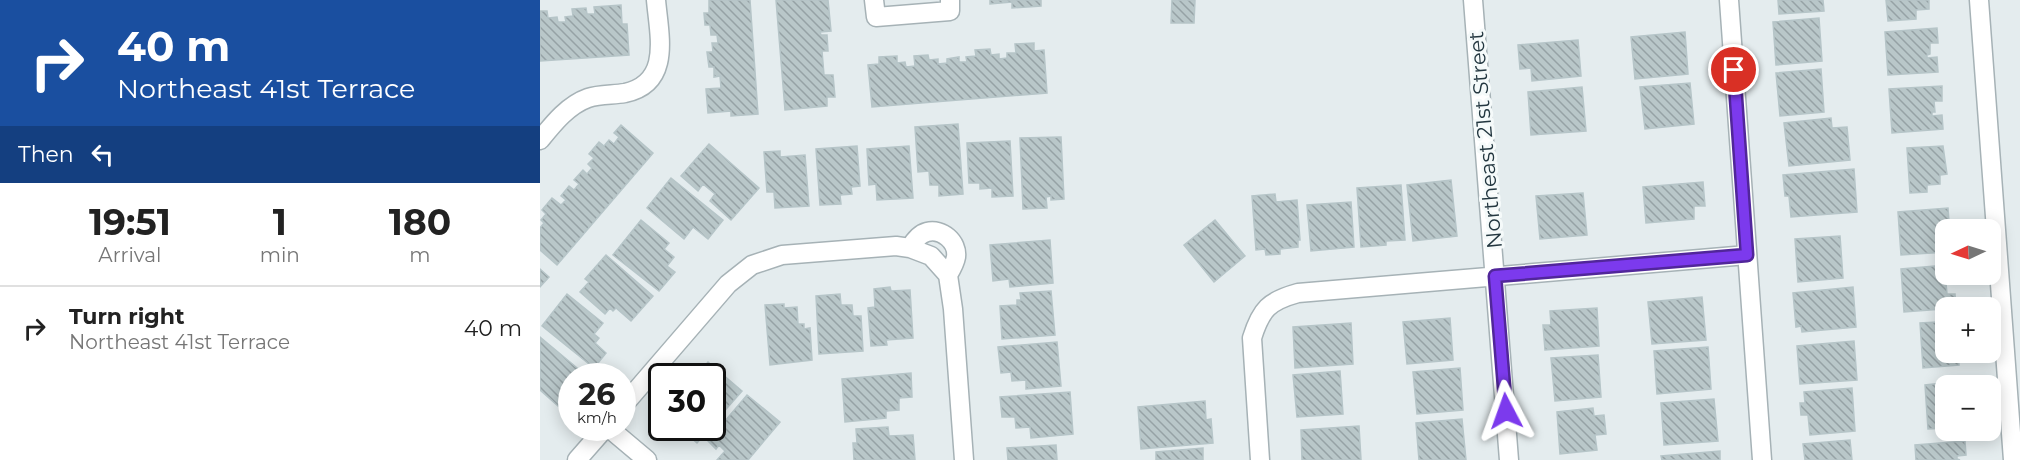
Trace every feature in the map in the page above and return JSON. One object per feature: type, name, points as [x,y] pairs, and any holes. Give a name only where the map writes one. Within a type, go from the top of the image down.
[{"type":"street","points":[[540,140],[574,104],[590,97],[626,93],[641,86],[654,75],[659,63],[656,0]]},
{"type":"street","points":[[874,0],[876,17],[950,11],[950,0]]},
{"type":"street","name":"Northeast 21st Street","points":[[1473,0],[1509,460]]},
{"type":"street","points":[[1729,0],[1762,460]]},
{"type":"street","points":[[1979,0],[2013,460]]},
{"type":"street","points":[[910,248],[917,237],[927,232],[936,231],[950,239],[955,247],[956,258],[948,275]]},
{"type":"street","points":[[636,391],[728,284],[752,265],[782,255],[896,246],[910,248],[931,256],[948,275],[954,309],[964,460]]},
{"type":"street","points":[[1260,460],[1251,338],[1265,308],[1280,298],[1298,293],[1747,255]]},
{"type":"street","points":[[577,460],[595,441]]},
{"type":"street","points":[[623,441],[646,460]]},
{"type":"building","points":[[709,0],[750,0],[758,114],[731,116],[731,111],[708,113],[706,89],[721,88],[720,76],[714,77],[714,67],[709,67],[707,52],[713,52],[712,43],[718,43],[717,35],[711,35],[710,25],[705,25],[704,13],[709,13]]},
{"type":"building","points":[[776,0],[828,0],[831,31],[820,32],[821,35],[827,35],[828,51],[822,51],[824,75],[833,75],[835,97],[827,97],[827,106],[785,110]]},
{"type":"building","points":[[990,0],[1041,0],[1041,6],[1012,8],[1012,2],[990,4]]},
{"type":"building","points":[[1172,0],[1195,0],[1194,23],[1171,23]]},
{"type":"building","points":[[1778,0],[1823,0],[1824,11],[1779,14]]},
{"type":"building","points":[[1886,0],[1929,0],[1929,9],[1916,10],[1916,19],[1888,21]]},
{"type":"building","points":[[621,5],[622,24],[627,24],[629,55],[540,61],[540,11],[547,11],[548,18],[557,17],[558,22],[566,22],[565,17],[573,16],[572,9],[586,8],[587,14],[595,14],[594,7]]},
{"type":"building","points":[[1819,18],[1822,61],[1776,65],[1773,22]]},
{"type":"building","points":[[1937,28],[1938,43],[1930,43],[1930,54],[1927,58],[1937,57],[1938,72],[1888,75],[1885,32]]},
{"type":"building","points":[[1685,32],[1688,74],[1635,79],[1631,37]]},
{"type":"building","points":[[1578,40],[1581,76],[1532,81],[1531,68],[1520,69],[1518,45]]},
{"type":"building","points":[[1034,43],[1034,51],[1044,50],[1047,93],[872,107],[868,65],[879,64],[879,57],[897,56],[897,63],[905,62],[906,67],[915,66],[914,56],[928,55],[929,60],[938,59],[938,64],[947,63],[947,59],[959,57],[959,62],[967,62],[966,57],[976,56],[975,50],[990,49],[991,55],[999,54],[999,59],[1007,58],[1007,53],[1016,53],[1015,44]]},
{"type":"building","points":[[1821,69],[1824,112],[1780,116],[1776,73]]},
{"type":"building","points":[[1690,83],[1694,124],[1645,129],[1640,87]]},
{"type":"building","points":[[1942,86],[1942,101],[1934,101],[1935,112],[1932,112],[1932,116],[1942,115],[1943,129],[1892,133],[1889,89]]},
{"type":"building","points":[[1582,87],[1586,131],[1531,135],[1528,92]]},
{"type":"building","points":[[1831,118],[1832,128],[1847,127],[1850,160],[1789,166],[1784,123]]},
{"type":"building","points":[[958,124],[963,194],[939,196],[939,185],[930,185],[929,171],[918,172],[915,127]]},
{"type":"building","points":[[621,125],[653,153],[557,265],[540,250],[540,228],[544,223],[541,220],[546,214],[542,210],[552,198],[561,205],[566,200],[561,196],[569,186],[574,190],[579,184],[574,180],[583,170],[587,174],[592,168],[588,164],[594,158],[589,154],[599,142],[604,146],[609,140],[614,144],[619,137],[614,133]]},
{"type":"building","points":[[1061,137],[1064,199],[1051,200],[1051,196],[1046,197],[1047,208],[1023,209],[1020,138]]},
{"type":"building","points":[[1010,141],[1013,196],[992,197],[992,188],[980,189],[980,183],[969,183],[967,143]]},
{"type":"building","points":[[709,144],[759,188],[731,220],[710,201],[715,194],[703,184],[698,191],[681,176]]},
{"type":"building","points":[[857,146],[860,186],[851,187],[852,194],[840,195],[841,204],[820,205],[816,149]]},
{"type":"building","points":[[909,146],[913,198],[877,200],[876,184],[869,185],[867,149]]},
{"type":"building","points":[[1943,146],[1947,174],[1940,175],[1940,184],[1927,185],[1927,192],[1910,193],[1907,148]]},
{"type":"building","points":[[780,151],[780,157],[805,155],[809,206],[775,208],[774,192],[767,192],[764,152]]},
{"type":"building","points":[[1854,169],[1857,212],[1791,217],[1789,196],[1785,196],[1783,175]]},
{"type":"building","points":[[671,178],[723,220],[708,239],[693,227],[684,239],[647,208]]},
{"type":"building","points":[[1451,180],[1457,236],[1413,241],[1407,185]]},
{"type":"building","points":[[1703,182],[1705,206],[1694,206],[1694,219],[1646,223],[1643,187]]},
{"type":"building","points":[[1401,185],[1405,240],[1386,241],[1386,245],[1361,247],[1357,188]]},
{"type":"building","points":[[1583,193],[1587,235],[1540,239],[1536,196]]},
{"type":"building","points":[[1275,194],[1276,202],[1297,200],[1300,240],[1298,240],[1298,247],[1280,249],[1280,254],[1266,255],[1265,249],[1256,250],[1252,196]]},
{"type":"building","points":[[1351,202],[1354,247],[1311,251],[1307,205]]},
{"type":"building","points":[[1948,208],[1949,219],[1935,219],[1935,253],[1901,255],[1898,212]]},
{"type":"building","points":[[641,220],[669,243],[664,249],[674,257],[667,266],[675,272],[659,291],[613,255]]},
{"type":"building","points":[[1215,220],[1245,256],[1214,282],[1184,245]]},
{"type":"building","points":[[1840,236],[1843,278],[1798,282],[1795,239]]},
{"type":"building","points":[[1050,240],[1053,283],[1010,287],[1009,279],[993,281],[990,245]]},
{"type":"building","points":[[606,255],[653,296],[631,321],[616,308],[613,311],[610,308],[605,314],[580,292],[589,282],[585,279]]},
{"type":"building","points":[[1935,266],[1935,285],[1946,285],[1947,294],[1955,294],[1955,297],[1935,297],[1935,310],[1904,312],[1901,269]]},
{"type":"building","points":[[540,269],[549,277],[540,287]]},
{"type":"building","points":[[890,287],[891,291],[910,290],[913,338],[886,340],[887,345],[871,346],[868,308],[875,307],[874,289]]},
{"type":"building","points":[[1853,287],[1856,327],[1802,332],[1801,326],[1796,327],[1793,293]]},
{"type":"building","points":[[1051,291],[1055,335],[1002,339],[1000,306],[1017,305],[1017,300],[1021,300],[1020,293]]},
{"type":"building","points":[[567,294],[603,323],[594,334],[599,338],[595,343],[606,353],[598,363],[588,363],[542,326]]},
{"type":"building","points":[[840,294],[841,305],[852,305],[853,316],[861,316],[863,351],[819,354],[816,296]]},
{"type":"building","points":[[1702,297],[1706,340],[1652,344],[1648,302]]},
{"type":"building","points":[[784,304],[784,308],[797,307],[798,324],[804,324],[804,329],[810,328],[812,360],[770,365],[765,305]]},
{"type":"building","points":[[1597,308],[1599,346],[1545,350],[1543,325],[1551,325],[1550,311]]},
{"type":"building","points":[[1450,318],[1453,360],[1407,364],[1403,322]]},
{"type":"building","points":[[1935,322],[1935,363],[1959,363],[1959,365],[1923,368],[1920,323]]},
{"type":"building","points":[[1351,323],[1353,364],[1295,368],[1293,327]]},
{"type":"building","points":[[540,337],[571,363],[558,363],[558,406],[540,390]]},
{"type":"building","points":[[1854,341],[1857,380],[1800,384],[1797,346]]},
{"type":"building","points":[[1057,342],[1061,386],[1026,389],[1026,380],[1012,381],[1011,372],[1001,373],[998,347]]},
{"type":"building","points":[[1708,347],[1711,389],[1657,394],[1654,351]]},
{"type":"building","points":[[1598,355],[1601,397],[1555,401],[1551,358]]},
{"type":"building","points":[[1460,368],[1463,410],[1417,414],[1413,372]]},
{"type":"building","points":[[1340,371],[1343,414],[1297,417],[1293,375]]},
{"type":"building","points":[[911,373],[912,397],[899,398],[899,410],[886,411],[886,418],[845,422],[842,379]]},
{"type":"building","points":[[726,377],[742,391],[726,409]]},
{"type":"building","points":[[1935,384],[1935,429],[1928,429],[1925,385]]},
{"type":"building","points":[[1852,388],[1855,431],[1810,435],[1808,415],[1801,415],[1800,403],[1805,403],[1804,392]]},
{"type":"building","points":[[1070,392],[1073,434],[1031,438],[1030,427],[1016,428],[1015,417],[1002,417],[1000,397]]},
{"type":"building","points":[[747,395],[780,422],[748,460],[717,460],[725,451],[719,445],[716,449],[708,441],[726,441],[726,420]]},
{"type":"building","points":[[1714,399],[1718,441],[1664,445],[1661,403]]},
{"type":"building","points":[[1205,401],[1206,420],[1211,419],[1213,443],[1141,449],[1138,407]]},
{"type":"building","points":[[1593,408],[1594,416],[1604,415],[1606,434],[1595,435],[1597,450],[1560,454],[1557,412]]},
{"type":"building","points":[[1462,419],[1466,460],[1419,460],[1416,423]]},
{"type":"building","points":[[1359,426],[1361,460],[1302,460],[1301,430]]},
{"type":"building","points":[[888,427],[889,436],[913,435],[915,460],[854,460],[853,443],[857,443],[856,429]]},
{"type":"building","points":[[1850,440],[1852,460],[1805,460],[1803,444]]},
{"type":"building","points":[[1965,441],[1966,455],[1957,456],[1960,460],[1916,460],[1915,445]]},
{"type":"building","points":[[1056,445],[1057,460],[1008,460],[1007,448]]},
{"type":"building","points":[[1203,448],[1203,460],[1156,460],[1156,452]]},
{"type":"building","points":[[1720,451],[1720,460],[1662,460],[1661,456]]},
{"type":"route","points":[[1506,411],[1495,276],[1747,255],[1734,70]]}]
